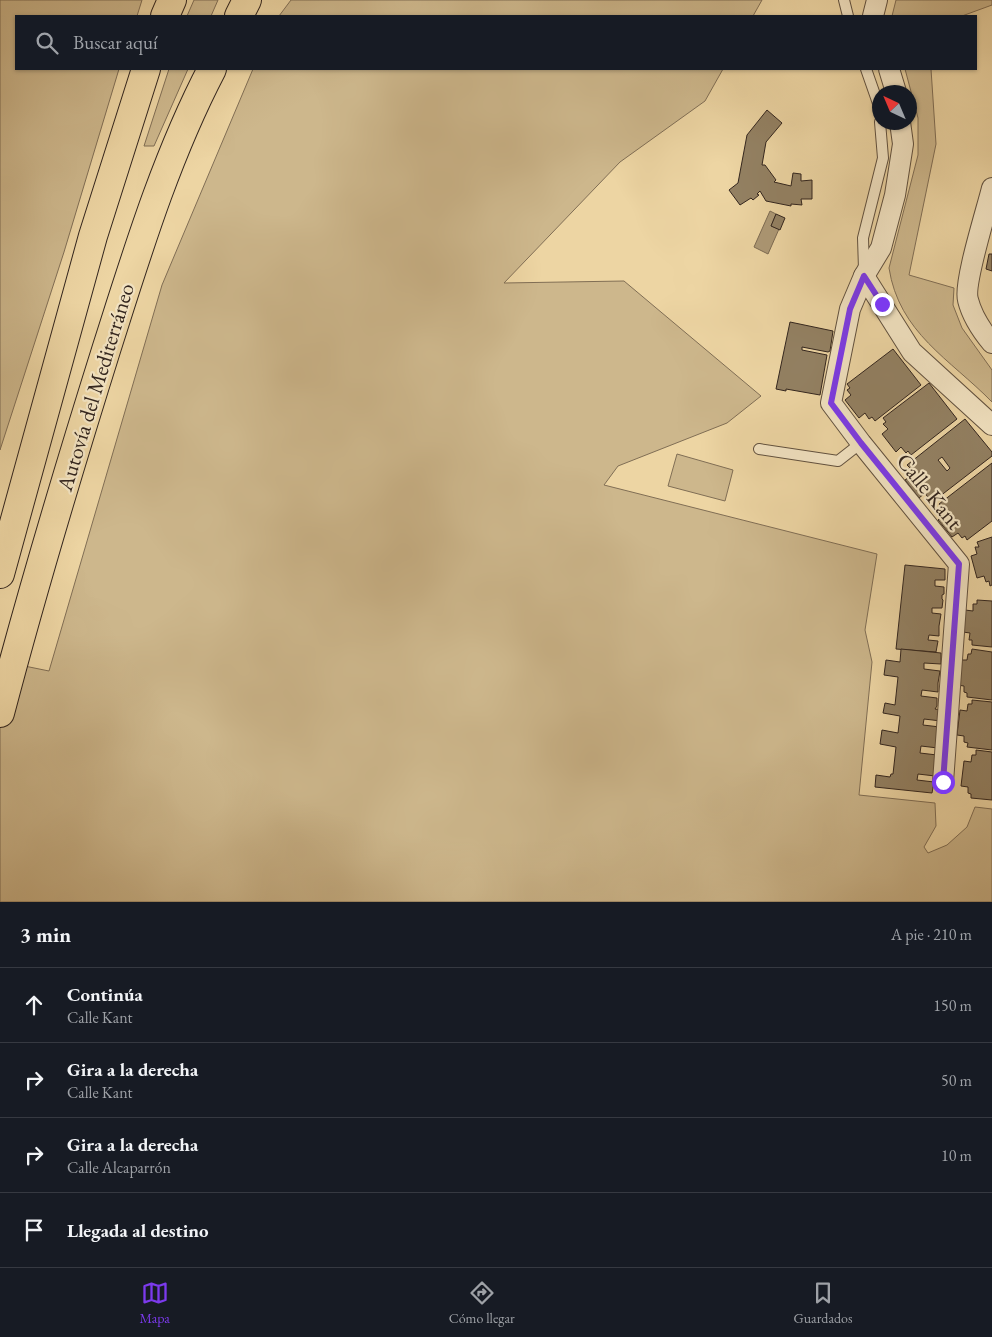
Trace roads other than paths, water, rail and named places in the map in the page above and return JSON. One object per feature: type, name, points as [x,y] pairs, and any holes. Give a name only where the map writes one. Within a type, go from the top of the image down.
[{"type":"highway","points":[[166,15],[172,0]]},
{"type":"highway","points":[[240,15],[247,0]]},
{"type":"highway","name":"Autovía del Mediterráneo","points":[[0,574],[93,236],[146,70]]},
{"type":"highway","name":"Autovía del Mediterráneo","points":[[0,713],[86,413],[146,224],[198,96],[211,70]]},
{"type":"street","points":[[873,15],[877,0]]},
{"type":"street","points":[[889,70],[894,85]]},
{"type":"street","name":"Calle Kant","points":[[901,130],[903,144],[895,195],[881,248],[864,276],[850,309],[831,403],[959,564],[943,782]]},
{"type":"street","points":[[992,188],[968,281],[967,299],[980,329],[992,343]]},
{"type":"street","points":[[864,276],[912,352],[992,425]]},
{"type":"lane","points":[[844,0],[848,15]]},
{"type":"lane","points":[[866,70],[872,86]]},
{"type":"lane","points":[[864,276],[863,238],[883,158],[881,130]]},
{"type":"lane","points":[[759,449],[838,461],[861,443]]}]
